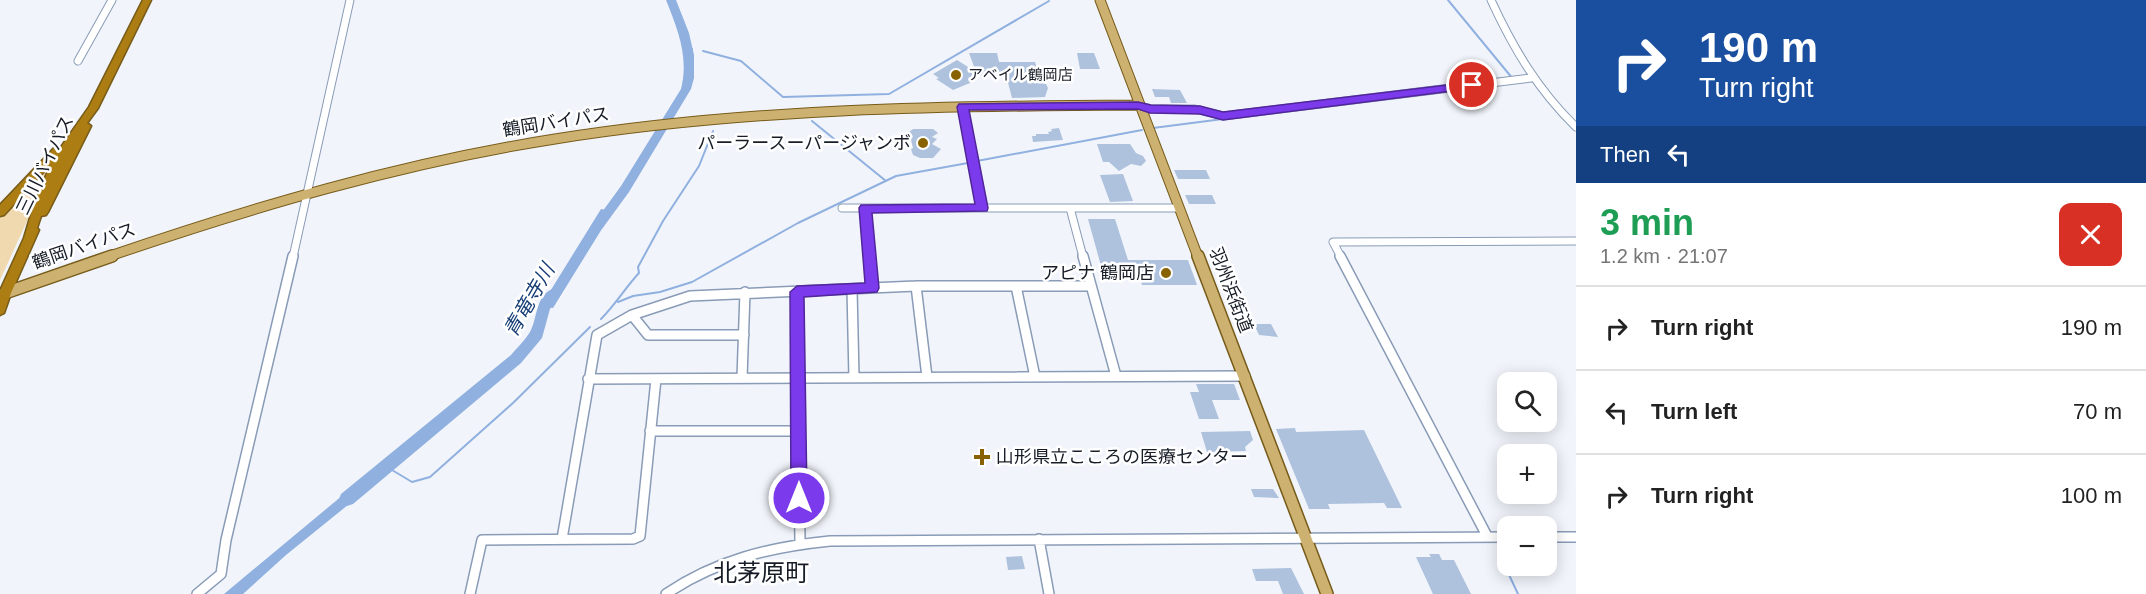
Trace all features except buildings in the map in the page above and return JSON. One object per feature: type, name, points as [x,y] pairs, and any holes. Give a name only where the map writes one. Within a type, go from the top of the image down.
[{"type":"highway","name":"三川バイパス","points":[[0,310],[2,295],[29,237],[83,133],[93,108],[147,0]]},
{"type":"highway","name":"三川バイパス","points":[[29,237],[44,190],[73,135],[93,108]]},
{"type":"highway","points":[[0,212],[73,135]]},
{"type":"main road","name":"羽州浜街道","points":[[1100,0],[1138,105],[1245,376],[1327,594]]},
{"type":"main road","name":"鶴岡バイパス","points":[[2,295],[140,245],[307,193],[491,151],[681,122],[830,112],[963,107],[1138,105]]},
{"type":"street","points":[[78,61],[112,0]]},
{"type":"street","points":[[197,594],[221,574],[226,540],[350,0]]},
{"type":"street","points":[[1491,0],[1512,46],[1531,78],[1551,103],[1576,127]]},
{"type":"street","points":[[1138,105],[1150,109],[1200,110],[1223,116],[1531,78]]},
{"type":"street","points":[[963,107],[982,208]]},
{"type":"street","points":[[842,208],[1179,208]]},
{"type":"street","points":[[866,208],[872,288]]},
{"type":"street","points":[[1070,208],[1116,376]]},
{"type":"street","points":[[1487,536],[1334,242],[1576,241]]},
{"type":"street","points":[[562,539],[597,335],[632,315],[690,296],[745,292],[797,292],[916,286],[1091,286]]},
{"type":"street","points":[[916,286],[927,377]]},
{"type":"street","points":[[1016,286],[1035,377]]},
{"type":"street","points":[[852,289],[854,378]]},
{"type":"street","points":[[742,378],[745,292]]},
{"type":"street","points":[[797,292],[800,543]]},
{"type":"street","points":[[632,315],[648,335],[744,335]]},
{"type":"street","points":[[588,379],[1245,376]]},
{"type":"street","points":[[470,594],[482,540],[633,539],[640,536],[656,379]]},
{"type":"street","points":[[651,431],[799,430]]},
{"type":"street","points":[[666,594],[697,575],[737,557],[800,543],[857,540],[1497,536]]},
{"type":"street","points":[[1557,537],[1576,537]]},
{"type":"street","points":[[1039,539],[1049,594]]},
{"type":"shaded area","points":[[55,160],[0,280],[0,210]]},
{"type":"water","points":[[601,209],[613,211],[553,308],[541,306]]},
{"type":"water","points":[[355,485],[364,492],[286,555],[243,594],[224,594]]},
{"type":"waterway","name":"青竜寺川","points":[[598,226],[625,189],[686,89],[689,78],[689,55],[671,0]]},
{"type":"waterway","points":[[1448,0],[1513,79]]},
{"type":"waterway","points":[[703,51],[741,61],[783,97],[889,94],[1049,1]]},
{"type":"waterway","name":"青竜寺川","points":[[687,48],[692,49]]},
{"type":"waterway","points":[[1153,128],[1223,119]]},
{"type":"waterway","points":[[812,121],[886,181]]},
{"type":"waterway","points":[[977,161],[1142,130]]},
{"type":"waterway","points":[[601,319],[639,273],[638,267],[663,221],[699,166],[713,131]]},
{"type":"waterway","points":[[886,181],[896,176],[968,163]]},
{"type":"waterway","points":[[618,302],[633,296],[660,292],[692,282],[798,223],[886,181]]},
{"type":"waterway","name":"青竜寺川","points":[[347,499],[516,359],[537,334],[544,307],[555,293]]},
{"type":"waterway","points":[[387,467],[412,482],[430,477],[513,403],[590,327]]},
{"type":"waterway","points":[[1510,576],[1518,594]]},
{"type":"place","name":"アベイル鶴岡店","points":[[956,75]]},
{"type":"place","name":"パーラースーパージャンボ","points":[[923,143]]},
{"type":"place","name":"アピナ 鶴岡店","points":[[1166,273]]},
{"type":"place","name":"山形県立こころの医療センター","points":[[982,457]]},
{"type":"district","name":"北茅原町","points":[[761,573]]},
{"type":"route","points":[[799,498],[797,292],[872,288],[866,208],[982,208],[963,107],[1138,105],[1150,109],[1194,109],[1223,116],[1472,85]]}]
